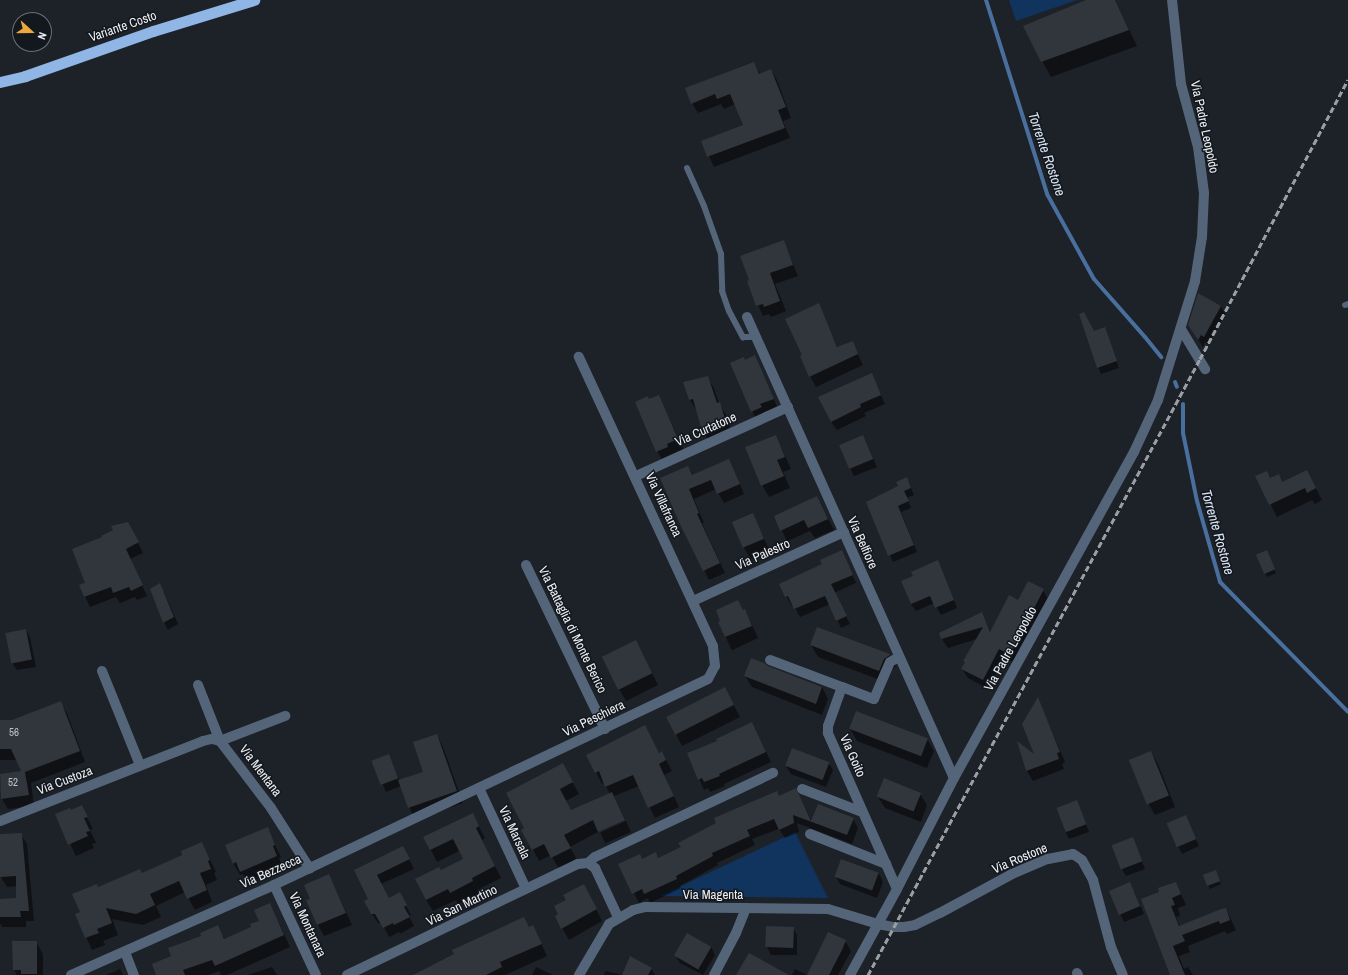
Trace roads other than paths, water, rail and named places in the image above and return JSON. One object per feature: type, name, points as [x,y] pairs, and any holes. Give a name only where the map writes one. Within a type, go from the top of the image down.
[{"type":"highway","name":"Variante Costo","points":[[25,76],[153,31],[254,0]]},
{"type":"highway","points":[[0,82],[25,76]]},
{"type":"highway","points":[[0,90],[25,76]]},
{"type":"street","name":"Via Padre Leopoldo","points":[[850,975],[897,889],[954,778],[1134,452],[1158,400],[1195,281],[1202,237],[1204,193],[1198,147],[1181,84],[1172,0]]},
{"type":"street","name":"Via Belfiore","points":[[748,318],[954,778]]},
{"type":"street","points":[[1181,329],[1205,369]]},
{"type":"street","name":"Via Villafranca","points":[[579,357],[636,476],[713,646],[715,666]]},
{"type":"street","name":"Via Curtatone","points":[[636,476],[788,407]]},
{"type":"street","name":"Via Palestro","points":[[693,601],[844,532]]},
{"type":"street","name":"Via Battaglia di Monte Berico","points":[[526,565],[605,728]]},
{"type":"street","points":[[770,660],[874,699],[890,662],[899,657]]},
{"type":"street","name":"Via Peschiera","points":[[479,788],[708,679],[715,666]]},
{"type":"street","points":[[102,671],[140,765]]},
{"type":"street","name":"Via Mentana","points":[[198,685],[220,741],[271,808],[310,869]]},
{"type":"street","name":"Via Goito","points":[[842,687],[828,726],[828,734],[897,889]]},
{"type":"street","name":"Via Custoza","points":[[0,821],[203,741],[212,739],[220,741],[285,716]]},
{"type":"street","name":"Via San Martino","points":[[347,975],[578,864],[588,863],[594,857],[773,773]]},
{"type":"street","name":"Via Bezzecca","points":[[71,975],[310,869],[479,788]]},
{"type":"street","name":"Via Marsala","points":[[479,788],[526,889]]},
{"type":"street","points":[[802,789],[862,812]]},
{"type":"street","points":[[810,834],[886,864]]},
{"type":"street","name":"Via Rostone","points":[[878,924],[894,927],[915,925],[1012,874],[1048,859],[1073,854],[1082,860],[1093,880],[1111,947],[1123,975]]},
{"type":"street","points":[[588,863],[595,868],[618,917]]},
{"type":"street","name":"Via Montanara","points":[[274,885],[316,975]]},
{"type":"street","name":"Via Magenta","points":[[579,975],[604,929],[618,917],[645,907],[828,909],[878,924]]},
{"type":"street","points":[[714,975],[736,933],[746,908]]},
{"type":"street","points":[[125,952],[134,975]]},
{"type":"lane","points":[[688,168],[704,206],[721,254],[722,291],[729,312],[743,337],[756,337]]},
{"type":"waterway","name":"Torrente Rostone","points":[[986,0],[1047,194],[1094,279],[1161,357]]},
{"type":"waterway","name":"Torrente Rostone","points":[[1175,382],[1177,387]]},
{"type":"waterway","name":"Torrente Rostone","points":[[1183,404],[1183,433],[1197,501],[1220,582],[1348,712]]},
{"type":"railway","points":[[868,975],[1200,359],[1348,80]]}]
